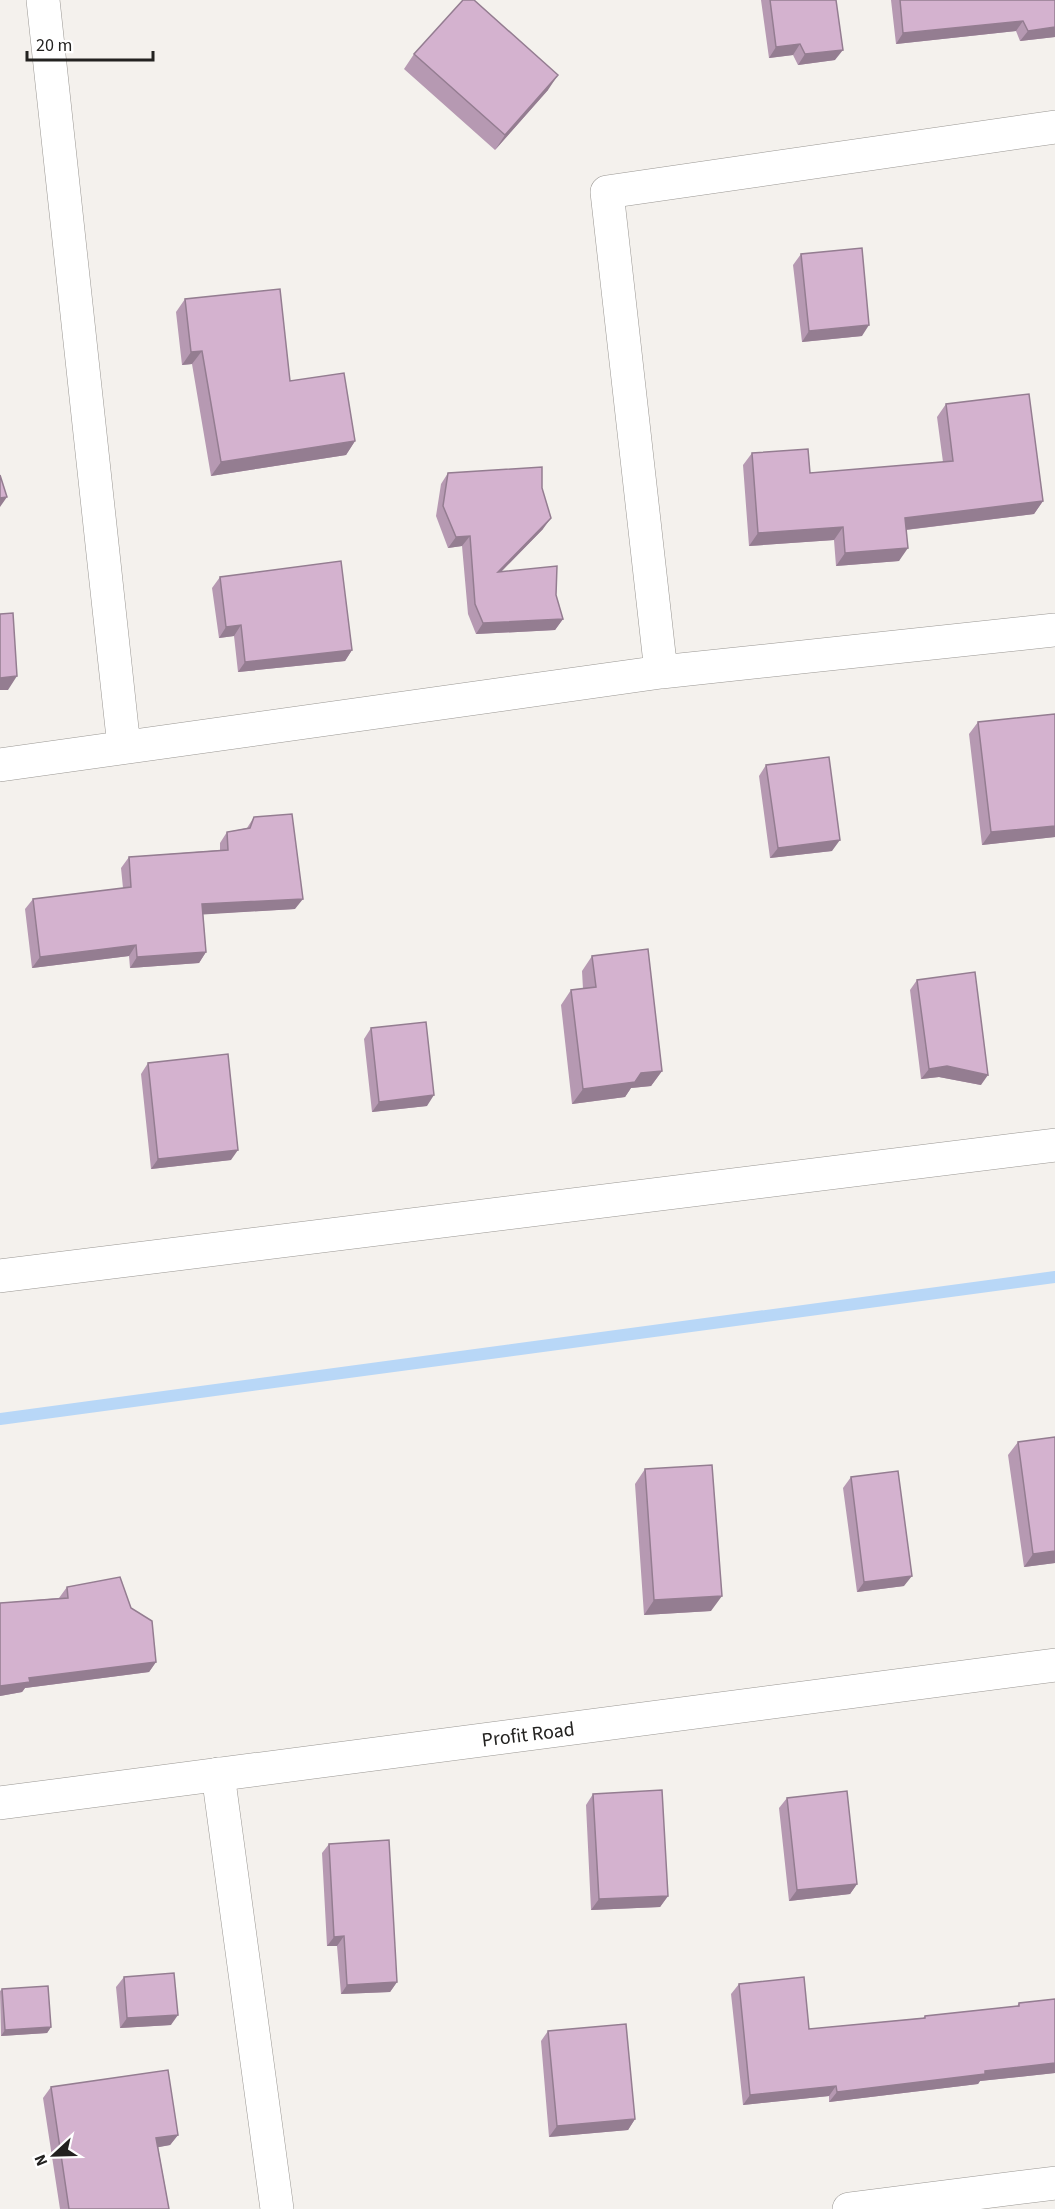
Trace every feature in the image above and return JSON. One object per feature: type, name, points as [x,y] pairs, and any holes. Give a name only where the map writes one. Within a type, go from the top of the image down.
[{"type":"street","points":[[43,0],[124,747]]},
{"type":"street","points":[[661,672],[607,192],[1055,127]]},
{"type":"street","points":[[0,765],[661,672],[1055,630]]},
{"type":"street","points":[[0,1276],[1055,1145]]},
{"type":"street","name":"Profit Road","points":[[0,1803],[1055,1665]]},
{"type":"street","points":[[218,1774],[277,2209]]},
{"type":"street","points":[[849,2209],[1055,2183]]},
{"type":"building","points":[[463,0],[474,0],[558,75],[505,135],[414,54]]},
{"type":"building","points":[[770,0],[836,0],[843,50],[805,54],[800,44],[776,47]]},
{"type":"building","points":[[900,0],[1055,0],[1055,27],[1028,31],[1023,21],[903,33]]},
{"type":"building","points":[[862,248],[869,325],[809,331],[801,254]]},
{"type":"building","points":[[280,289],[290,381],[344,373],[355,441],[221,462],[202,351],[191,352],[185,299]]},
{"type":"building","points":[[1029,394],[1043,501],[905,518],[908,548],[845,553],[843,527],[758,533],[752,453],[808,449],[810,473],[953,461],[946,404]]},
{"type":"building","points":[[542,467],[542,488],[551,518],[498,572],[557,566],[556,595],[563,619],[483,623],[475,604],[470,536],[456,537],[443,506],[448,473]]},
{"type":"building","points":[[0,475],[7,497],[0,498]]},
{"type":"building","points":[[341,561],[352,650],[245,662],[241,625],[226,627],[220,577]]},
{"type":"building","points":[[13,613],[17,676],[0,678],[0,614]]},
{"type":"building","points":[[1055,714],[1055,826],[991,832],[978,722]]},
{"type":"building","points":[[829,757],[840,840],[778,848],[766,765]]},
{"type":"building","points":[[292,814],[303,899],[202,904],[206,952],[137,957],[136,945],[40,957],[33,899],[131,887],[129,857],[228,850],[227,832],[250,828],[254,817]]},
{"type":"building","points":[[648,949],[662,1071],[641,1073],[635,1082],[583,1089],[571,990],[596,987],[592,956]]},
{"type":"building","points":[[975,972],[988,1075],[947,1066],[929,1069],[917,980]]},
{"type":"building","points":[[426,1022],[434,1095],[379,1102],[371,1028]]},
{"type":"building","points":[[228,1054],[238,1150],[158,1159],[148,1063]]},
{"type":"building","points":[[1055,1437],[1055,1551],[1033,1554],[1018,1442]]},
{"type":"building","points":[[712,1465],[722,1596],[654,1600],[645,1469]]},
{"type":"building","points":[[898,1471],[912,1576],[864,1582],[851,1477]]},
{"type":"building","points":[[120,1577],[131,1608],[152,1621],[156,1662],[29,1678],[30,1682],[0,1686],[0,1603],[68,1598],[67,1587]]},
{"type":"building","points":[[662,1790],[668,1896],[599,1899],[593,1794]]},
{"type":"building","points":[[847,1791],[857,1884],[797,1890],[787,1798]]},
{"type":"building","points":[[389,1840],[397,1982],[347,1985],[344,1936],[334,1937],[329,1844]]},
{"type":"building","points":[[174,1973],[178,2015],[127,2018],[124,1977]]},
{"type":"building","points":[[804,1977],[809,2029],[925,2018],[925,2016],[1019,2006],[1019,2003],[1055,1999],[1055,2063],[837,2092],[836,2086],[750,2095],[739,1984]]},
{"type":"building","points":[[48,1986],[51,2027],[5,2030],[2,1989]]},
{"type":"building","points":[[626,2024],[635,2119],[557,2126],[548,2031]]},
{"type":"building","points":[[168,2070],[178,2135],[156,2138],[169,2209],[69,2209],[51,2087]]},
{"type":"waterway","points":[[0,1419],[1055,1277]]}]
